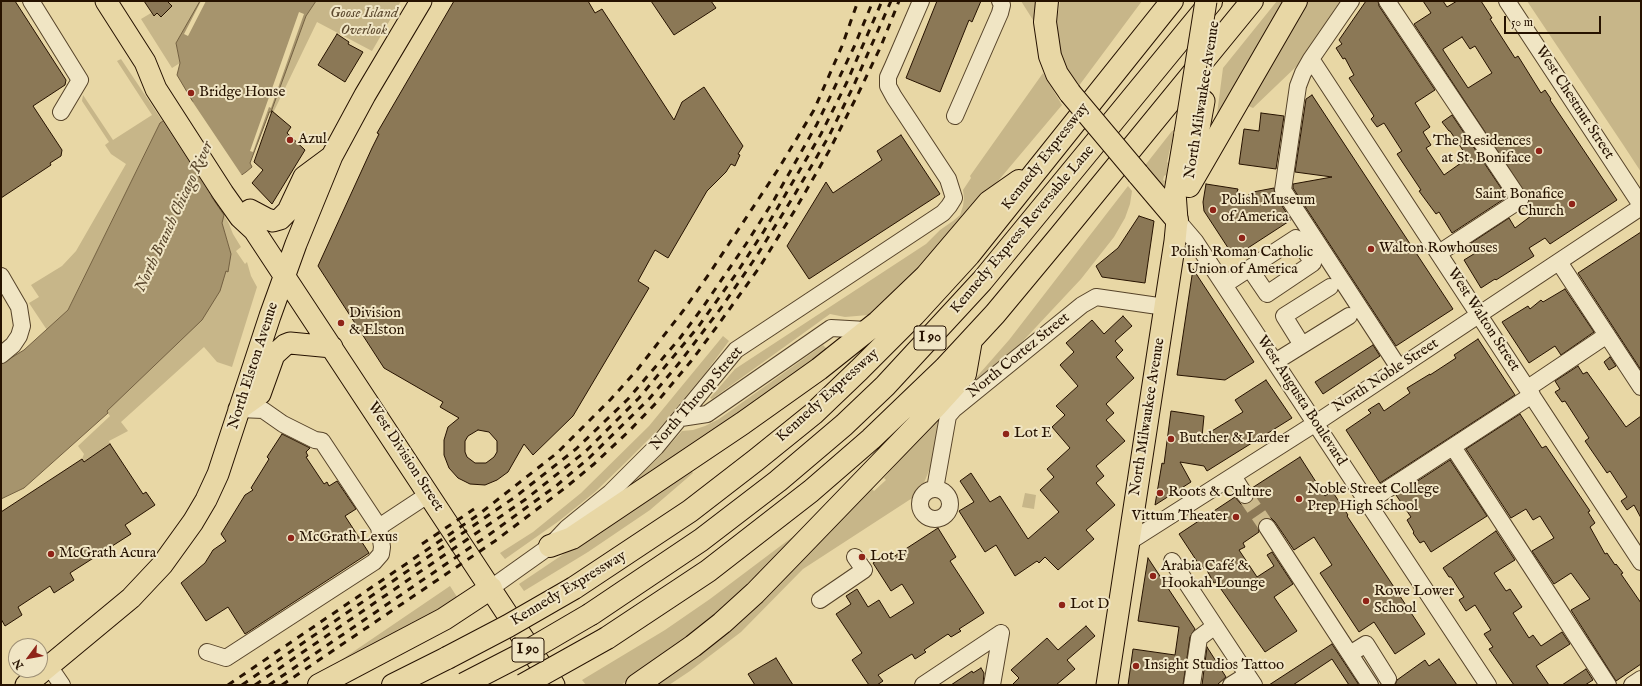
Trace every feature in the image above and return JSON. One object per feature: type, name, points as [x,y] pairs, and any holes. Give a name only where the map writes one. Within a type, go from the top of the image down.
[{"type":"highway","points":[[1047,1],[1045,22],[1050,56],[1057,74],[1070,93],[1177,220]]},
{"type":"highway","name":"Kennedy Expressway","points":[[393,685],[508,626],[574,588],[690,511],[813,414],[914,315],[969,255],[1096,94],[1172,1]]},
{"type":"highway","name":"Kennedy Express Reversable Lane","points":[[462,684],[526,652],[591,614],[701,540],[778,481],[844,425],[885,386],[982,281],[1211,1]]},
{"type":"highway","name":"I 90","points":[[523,685],[607,638],[708,571],[812,491],[905,408],[971,340],[1059,237],[1252,1]]},
{"type":"highway","points":[[1189,186],[1296,1]]},
{"type":"highway","points":[[550,546],[572,538],[819,369],[867,330],[926,276],[989,202],[1039,168]]},
{"type":"highway","points":[[637,685],[693,646],[722,623],[796,552],[965,374],[971,340]]},
{"type":"highway","points":[[319,685],[444,619],[491,588]]},
{"type":"main road","name":"West Division Street","points":[[106,1],[146,62],[156,89],[178,110],[229,190],[240,217],[252,220],[284,276],[554,685]]},
{"type":"main road","name":"North Elston Avenue","points":[[26,685],[131,598],[162,565],[182,539],[206,500],[218,474],[284,276],[332,156],[421,1]]},
{"type":"main road","name":"North Milwaukee Avenue","points":[[1107,685],[1165,307],[1177,220],[1176,192],[1206,1]]},
{"type":"main road","name":"North Milwaukee Avenue","points":[[1177,220],[1186,202],[1204,101],[1219,1]]},
{"type":"main road","points":[[252,220],[280,219],[288,211],[304,177],[332,156]]},
{"type":"main road","points":[[240,409],[260,394],[274,355],[285,345],[290,343],[332,347]]},
{"type":"street","points":[[31,1],[80,80],[61,112]]},
{"type":"street","name":"North Throop Street","points":[[491,588],[550,546],[566,528],[610,493],[656,447],[736,350],[942,213],[954,198],[948,179],[888,86],[888,77],[921,1]]},
{"type":"street","points":[[955,116],[1000,13],[1002,5],[1000,1]]},
{"type":"street","points":[[1351,1],[1311,59],[1298,86],[1283,190],[1399,368]]},
{"type":"street","points":[[1387,1],[1520,200],[1439,253]]},
{"type":"street","name":"West Chestnut Street","points":[[1507,1],[1641,206]]},
{"type":"street","name":"West Walton Street","points":[[1311,59],[1641,562]]},
{"type":"street","name":"North Noble Street","points":[[1129,542],[1316,423],[1480,315],[1641,206]]},
{"type":"street","name":"West Augusta Boulevard","points":[[1177,220],[1195,241],[1488,685]]},
{"type":"street","points":[[1559,262],[1641,387]]},
{"type":"street","points":[[1224,285],[1250,269]]},
{"type":"street","points":[[1,276],[20,307],[22,326],[19,336],[13,345],[1,354]]},
{"type":"street","points":[[1302,345],[1284,316],[1330,287]]},
{"type":"street","name":"North Cortez Street","points":[[935,489],[948,416],[966,399],[1082,305],[1096,297],[1165,307]]},
{"type":"street","points":[[1275,362],[1349,316]]},
{"type":"street","points":[[681,418],[707,414],[832,328],[867,330]]},
{"type":"street","points":[[1368,502],[1452,447],[1607,335]]},
{"type":"street","points":[[207,652],[226,658],[374,562],[381,554],[382,547],[379,527],[322,441],[315,440],[283,424],[263,410],[240,409]]},
{"type":"street","points":[[1452,447],[1608,685]]},
{"type":"street","points":[[1233,476],[1245,495]]},
{"type":"street","points":[[379,527],[429,494]]},
{"type":"street","points":[[1267,527],[1370,685]]},
{"type":"street","points":[[820,600],[864,570],[855,558]]},
{"type":"street","points":[[1172,561],[1250,680],[1231,685]]},
{"type":"street","points":[[1192,685],[1199,638],[1215,626]]},
{"type":"street","points":[[923,685],[1001,633],[992,685]]},
{"type":"street","points":[[1350,654],[1366,644],[1388,678]]},
{"type":"street","points":[[49,666],[62,685]]},
{"type":"street","points":[[1632,685],[1641,679]]},
{"type":"green space","points":[[167,1],[200,1],[176,43],[180,63],[172,68],[141,19],[151,13],[154,16],[157,13],[162,17],[172,6]]},
{"type":"green space","name":"Goose Island Overlook","points":[[316,1],[401,1],[372,51],[317,22],[273,113],[271,112],[306,16]]},
{"type":"green space","points":[[1021,1],[1037,1],[1036,20],[1033,20]]},
{"type":"green space","points":[[1060,1],[1142,1],[1078,87],[1070,77],[1060,52],[1057,21]]},
{"type":"green space","points":[[1277,1],[1288,1],[1218,115],[1223,68]]},
{"type":"green space","points":[[1307,1],[1340,1],[1302,57],[1303,58],[1300,63],[1253,108],[1246,105]]},
{"type":"green space","points":[[1527,1],[1641,1],[1641,172],[1624,146]]},
{"type":"green space","points":[[121,59],[163,122],[160,123],[68,310],[47,330],[29,303],[39,297],[31,285],[62,266],[76,251],[126,164],[111,154],[105,145],[109,142],[82,101],[83,95],[113,140],[152,115],[117,61]]},
{"type":"green space","points":[[1043,73],[1062,105],[966,219],[913,275],[868,315],[845,317],[830,314],[712,399],[710,398],[735,369],[926,244],[940,230],[960,215],[964,198],[963,190],[971,178],[970,176]]},
{"type":"green space","points":[[1172,131],[1174,131],[1167,162],[1166,175],[1164,176],[1163,180],[1165,181],[1164,185],[1159,183],[1143,168]]},
{"type":"green space","points":[[1128,186],[1132,191],[1130,204],[1125,218],[1114,237],[1081,279],[1008,357],[959,397],[1009,340]]},
{"type":"green space","points":[[224,215],[241,247],[236,251],[245,264],[247,262],[251,276],[257,287],[232,367],[217,362],[204,347],[121,422],[128,431],[109,441],[110,444],[84,462],[82,459],[84,454],[78,446],[110,416],[106,411],[231,254],[222,223]]},
{"type":"green space","points":[[723,336],[729,341],[706,372],[657,431],[595,492],[559,521],[505,559],[500,553],[533,532],[581,493],[649,426]]},
{"type":"green space","points":[[823,345],[828,350],[631,491],[628,486],[657,459],[682,431],[693,430],[719,419]]},
{"type":"green space","points":[[941,416],[930,468],[920,493],[803,569],[741,632],[690,671],[669,685],[654,685],[871,488],[874,491],[886,480],[884,478]]},
{"type":"green space","points":[[690,469],[693,473],[650,510],[588,552],[524,591],[519,584]]},
{"type":"green space","points":[[1025,493],[1036,495],[1034,509],[1022,507]]},
{"type":"green space","points":[[807,526],[738,600],[621,685],[586,685],[582,680],[665,630],[710,599]]},
{"type":"green space","points":[[450,586],[459,600],[319,675]]},
{"type":"water","name":"North Branch Chicago River","points":[[200,1],[316,1],[306,16],[271,112],[269,112],[250,163],[252,167],[211,196],[224,215],[222,223],[231,254],[228,272],[226,271],[220,291],[202,320],[107,411],[108,413],[24,488],[1,499],[1,364],[24,350],[68,310],[160,123],[193,102],[177,75],[180,63],[176,43]]},
{"type":"pier","points":[[201,1],[206,1],[188,36],[184,34]]},
{"type":"pier","points":[[299,12],[304,14],[271,108],[269,107],[253,152],[250,151]]},
{"type":"pier","points":[[192,101],[243,177],[214,196],[214,200],[162,120]]},
{"type":"building","points":[[1,1],[15,1],[66,80],[65,85],[33,106],[62,150],[61,156],[50,163],[51,165],[1,198]]},
{"type":"building","points":[[144,1],[167,1],[172,6],[161,17],[157,13],[154,16]]},
{"type":"building","points":[[454,1],[588,1],[595,13],[602,9],[674,120],[682,102],[704,87],[743,146],[738,154],[740,155],[735,166],[731,164],[726,172],[707,191],[668,258],[655,250],[638,281],[649,288],[573,416],[533,455],[524,444],[508,472],[497,480],[485,485],[470,484],[458,478],[449,468],[444,455],[444,440],[448,427],[459,418],[440,407],[443,402],[384,368],[318,266],[379,134],[377,133]],"holes":[[[478,430],[489,432],[497,441],[497,452],[494,457],[486,463],[475,463],[467,457],[465,452],[465,441],[468,436]]]},
{"type":"building","points":[[651,1],[711,1],[716,8],[674,35]]},
{"type":"building","points":[[937,1],[981,1],[972,22],[969,20],[940,92],[906,78]]},
{"type":"building","points":[[1366,1],[1378,1],[1379,6],[1435,90],[1415,103],[1430,127],[1423,132],[1431,145],[1426,148],[1444,175],[1468,158],[1450,131],[1442,122],[1452,115],[1507,197],[1452,233],[1439,212],[1436,214],[1419,191],[1421,190],[1397,154],[1402,151],[1384,123],[1377,127],[1371,119],[1374,116],[1349,78],[1354,75],[1345,58],[1343,59],[1336,48],[1342,44],[1339,40]]},
{"type":"building","points":[[1423,1],[1443,1],[1447,7],[1457,1],[1481,1],[1492,18],[1490,19],[1515,58],[1518,56],[1541,93],[1545,90],[1551,99],[1550,100],[1617,200],[1550,244],[1545,238],[1529,248],[1534,256],[1481,288],[1464,260],[1477,252],[1471,243],[1509,218],[1515,228],[1531,216],[1526,207],[1529,199],[1414,24],[1431,13]],"holes":[[[1462,37],[1470,49],[1475,46],[1492,73],[1468,88],[1443,49]]]},
{"type":"building","points":[[337,34],[349,42],[348,44],[363,52],[345,82],[318,65]]},
{"type":"building","name":"Walton Rowhouses","points":[[1312,95],[1453,309],[1396,346],[1293,188],[1293,184],[1332,177],[1295,172],[1306,99]]},
{"type":"building","points":[[272,111],[291,127],[287,133],[305,150],[272,204],[252,183],[263,170],[254,162]]},
{"type":"building","points":[[1261,113],[1284,116],[1276,169],[1239,164],[1244,129],[1259,131]]},
{"type":"building","points":[[901,135],[940,194],[809,279],[787,246],[826,182],[833,193],[882,160],[877,151]]},
{"type":"building","name":"Polish Roman Catholic Union of America","points":[[1206,184],[1238,189],[1233,205],[1253,192],[1274,188],[1275,195],[1291,220],[1234,257],[1204,211],[1203,202]]},
{"type":"building","points":[[1139,216],[1154,221],[1145,283],[1102,277],[1096,266],[1118,248]]},
{"type":"building","points":[[1641,232],[1641,370],[1578,273]]},
{"type":"building","points":[[1193,269],[1254,362],[1225,380],[1177,375]]},
{"type":"building","points":[[1565,289],[1594,332],[1561,355],[1555,346],[1529,363],[1502,322],[1528,306],[1530,309],[1541,300],[1543,302]]},
{"type":"building","points":[[1123,316],[1132,326],[1115,341],[1123,350],[1116,357],[1134,378],[1106,404],[1114,413],[1106,420],[1125,441],[1096,466],[1104,476],[1096,483],[1115,505],[1086,530],[1094,539],[1058,570],[1045,557],[1039,563],[1037,561],[1015,576],[996,545],[985,552],[959,511],[974,502],[960,481],[971,473],[990,502],[1000,496],[1028,539],[1059,512],[1040,490],[1054,477],[1047,469],[1070,448],[1052,427],[1065,415],[1056,406],[1078,386],[1060,365],[1074,352],[1066,343],[1092,320],[1104,334]]},
{"type":"building","points":[[1478,339],[1515,395],[1380,483],[1346,430],[1371,413],[1368,410],[1379,403],[1384,411],[1410,393],[1407,388],[1456,358],[1454,355]]},
{"type":"building","points":[[1373,345],[1380,356],[1323,394],[1315,382]]},
{"type":"building","points":[[1610,357],[1616,366],[1609,370],[1604,362]]},
{"type":"building","points":[[1578,366],[1583,374],[1587,372],[1626,427],[1641,416],[1641,518],[1634,505],[1627,510],[1621,501],[1627,497],[1610,471],[1607,473],[1585,441],[1589,438],[1565,401],[1562,402],[1555,392],[1560,389],[1555,381]]},
{"type":"building","points":[[1266,380],[1292,418],[1207,471],[1204,466],[1180,462],[1191,482],[1155,505],[1162,463],[1164,464],[1171,411],[1204,416],[1202,437],[1243,412],[1235,400]]},
{"type":"building","points":[[1520,414],[1542,448],[1546,446],[1590,511],[1588,512],[1595,523],[1590,527],[1605,554],[1607,553],[1615,565],[1616,564],[1623,573],[1621,574],[1641,603],[1641,664],[1616,681],[1571,610],[1590,599],[1571,573],[1554,584],[1532,551],[1554,538],[1540,516],[1533,520],[1526,509],[1511,518],[1466,449]]},
{"type":"building","name":"McGrath Lexus","points":[[282,434],[310,448],[306,452],[308,456],[306,457],[324,484],[327,482],[329,486],[337,481],[356,509],[345,516],[369,553],[245,634],[228,607],[206,621],[181,583],[205,563],[213,550],[226,541],[221,534],[245,495],[253,490],[251,488],[269,459],[267,457]]},
{"type":"building","name":"McGrath Acura","points":[[110,444],[143,494],[146,492],[155,505],[125,525],[131,534],[70,573],[74,580],[54,593],[50,586],[18,607],[22,615],[5,626],[1,619],[1,512],[82,459],[84,462]]},
{"type":"building","points":[[1300,457],[1325,496],[1332,491],[1425,634],[1395,654],[1374,622],[1359,632],[1320,573],[1332,565],[1314,537],[1294,550],[1275,522],[1271,518],[1266,518],[1262,519],[1258,523],[1259,532],[1243,543],[1245,547],[1239,550],[1257,577],[1274,566],[1267,555],[1272,552],[1293,584],[1274,597],[1297,631],[1265,652],[1216,582],[1214,583],[1205,567],[1202,569],[1179,534],[1235,497],[1241,504],[1250,503],[1253,500],[1254,495],[1252,488]]},
{"type":"building","points":[[1450,460],[1487,516],[1431,552],[1424,541],[1420,543],[1413,533],[1414,532],[1407,520],[1411,517],[1396,495]]},
{"type":"building","points":[[938,528],[956,557],[950,561],[984,613],[959,629],[961,631],[951,637],[948,634],[924,650],[926,652],[915,659],[912,654],[878,675],[883,681],[877,685],[869,685],[852,660],[862,653],[836,614],[851,604],[846,596],[857,589],[868,607],[879,600],[890,618],[914,603],[902,584],[891,591],[873,563],[884,556],[887,561]]},
{"type":"building","points":[[1496,531],[1515,560],[1494,573],[1506,591],[1510,589],[1522,607],[1513,613],[1529,638],[1533,635],[1541,646],[1562,632],[1570,644],[1536,666],[1549,685],[1514,685],[1489,649],[1493,647],[1484,634],[1491,630],[1475,605],[1466,611],[1459,600],[1464,597],[1451,577],[1449,577],[1443,568]]},
{"type":"building","points":[[1148,558],[1195,629],[1190,637],[1183,685],[1128,685],[1133,649],[1175,655],[1179,627],[1138,621]]},
{"type":"building","points":[[1086,626],[1095,636],[1067,660],[1075,669],[1056,685],[1012,685],[1019,678],[1011,670],[1047,638],[1058,650]]},
{"type":"building","points":[[1332,644],[1359,685],[1349,685],[1332,659],[1293,685],[1269,685]]},
{"type":"building","points":[[1207,647],[1226,677],[1217,685],[1202,685]]},
{"type":"building","points":[[776,658],[793,685],[755,685],[748,674]]},
{"type":"building","points":[[1439,659],[1457,685],[1395,685],[1397,680],[1425,660],[1429,666]]},
{"type":"building","points":[[981,668],[984,673],[983,685],[951,685],[972,671],[973,673]]},
{"type":"building","points":[[1586,669],[1593,680],[1585,685],[1562,685]]},
{"type":"tunnel","points":[[1245,495],[1267,527]]},
{"type":"railway","points":[[228,685],[478,515],[557,453],[611,399],[637,370],[683,311],[779,168],[814,110],[842,46],[858,1]]},
{"type":"railway","points":[[242,685],[515,497],[576,449],[628,399],[680,338],[703,307],[774,200],[817,124],[854,47],[873,1]]},
{"type":"railway","points":[[255,685],[526,499],[586,451],[639,398],[698,327],[736,274],[764,231],[821,134],[847,82],[882,1]]},
{"type":"railway","points":[[269,685],[490,534],[556,486],[589,458],[649,399],[680,362],[721,308],[756,257],[795,194],[829,136],[854,85],[891,1]]},
{"type":"railway","points":[[282,685],[495,541],[594,464],[657,402],[692,360],[759,268],[795,210],[829,151],[858,94],[881,46],[899,1]]},
{"type":"railway","points":[[422,544],[474,509]]},
{"type":"place","name":"Bridge House","points":[[191,93]]},
{"type":"place","name":"Azul","points":[[290,140]]},
{"type":"place","name":"The Residences at St. Boniface","points":[[1539,151]]},
{"type":"place","name":"Saint Bonafice Church","points":[[1572,204]]},
{"type":"place","name":"Polish Museum of America","points":[[1213,210]]},
{"type":"place","name":"Polish Roman Catholic Union of America","points":[[1242,238]]},
{"type":"place","name":"Walton Rowhouses","points":[[1371,249]]},
{"type":"place","name":"Division & Elston","points":[[341,323]]},
{"type":"place","name":"Lot E","points":[[1006,434]]},
{"type":"place","name":"Butcher & Larder","points":[[1171,439]]},
{"type":"place","name":"Roots & Culture","points":[[1160,493]]},
{"type":"place","name":"Noble Street College Prep High School","points":[[1299,499]]},
{"type":"place","name":"Vittum Theater","points":[[1236,517]]},
{"type":"place","name":"McGrath Lexus","points":[[291,538]]},
{"type":"place","name":"McGrath Acura","points":[[51,554]]},
{"type":"place","name":"Lot F","points":[[862,557]]},
{"type":"place","name":"Arabia Café & Hookah Lounge","points":[[1153,576]]},
{"type":"place","name":"Rowe Lower School","points":[[1366,601]]},
{"type":"place","name":"Lot D","points":[[1062,605]]},
{"type":"place","name":"Insight Studios Tattoo","points":[[1136,666]]}]
